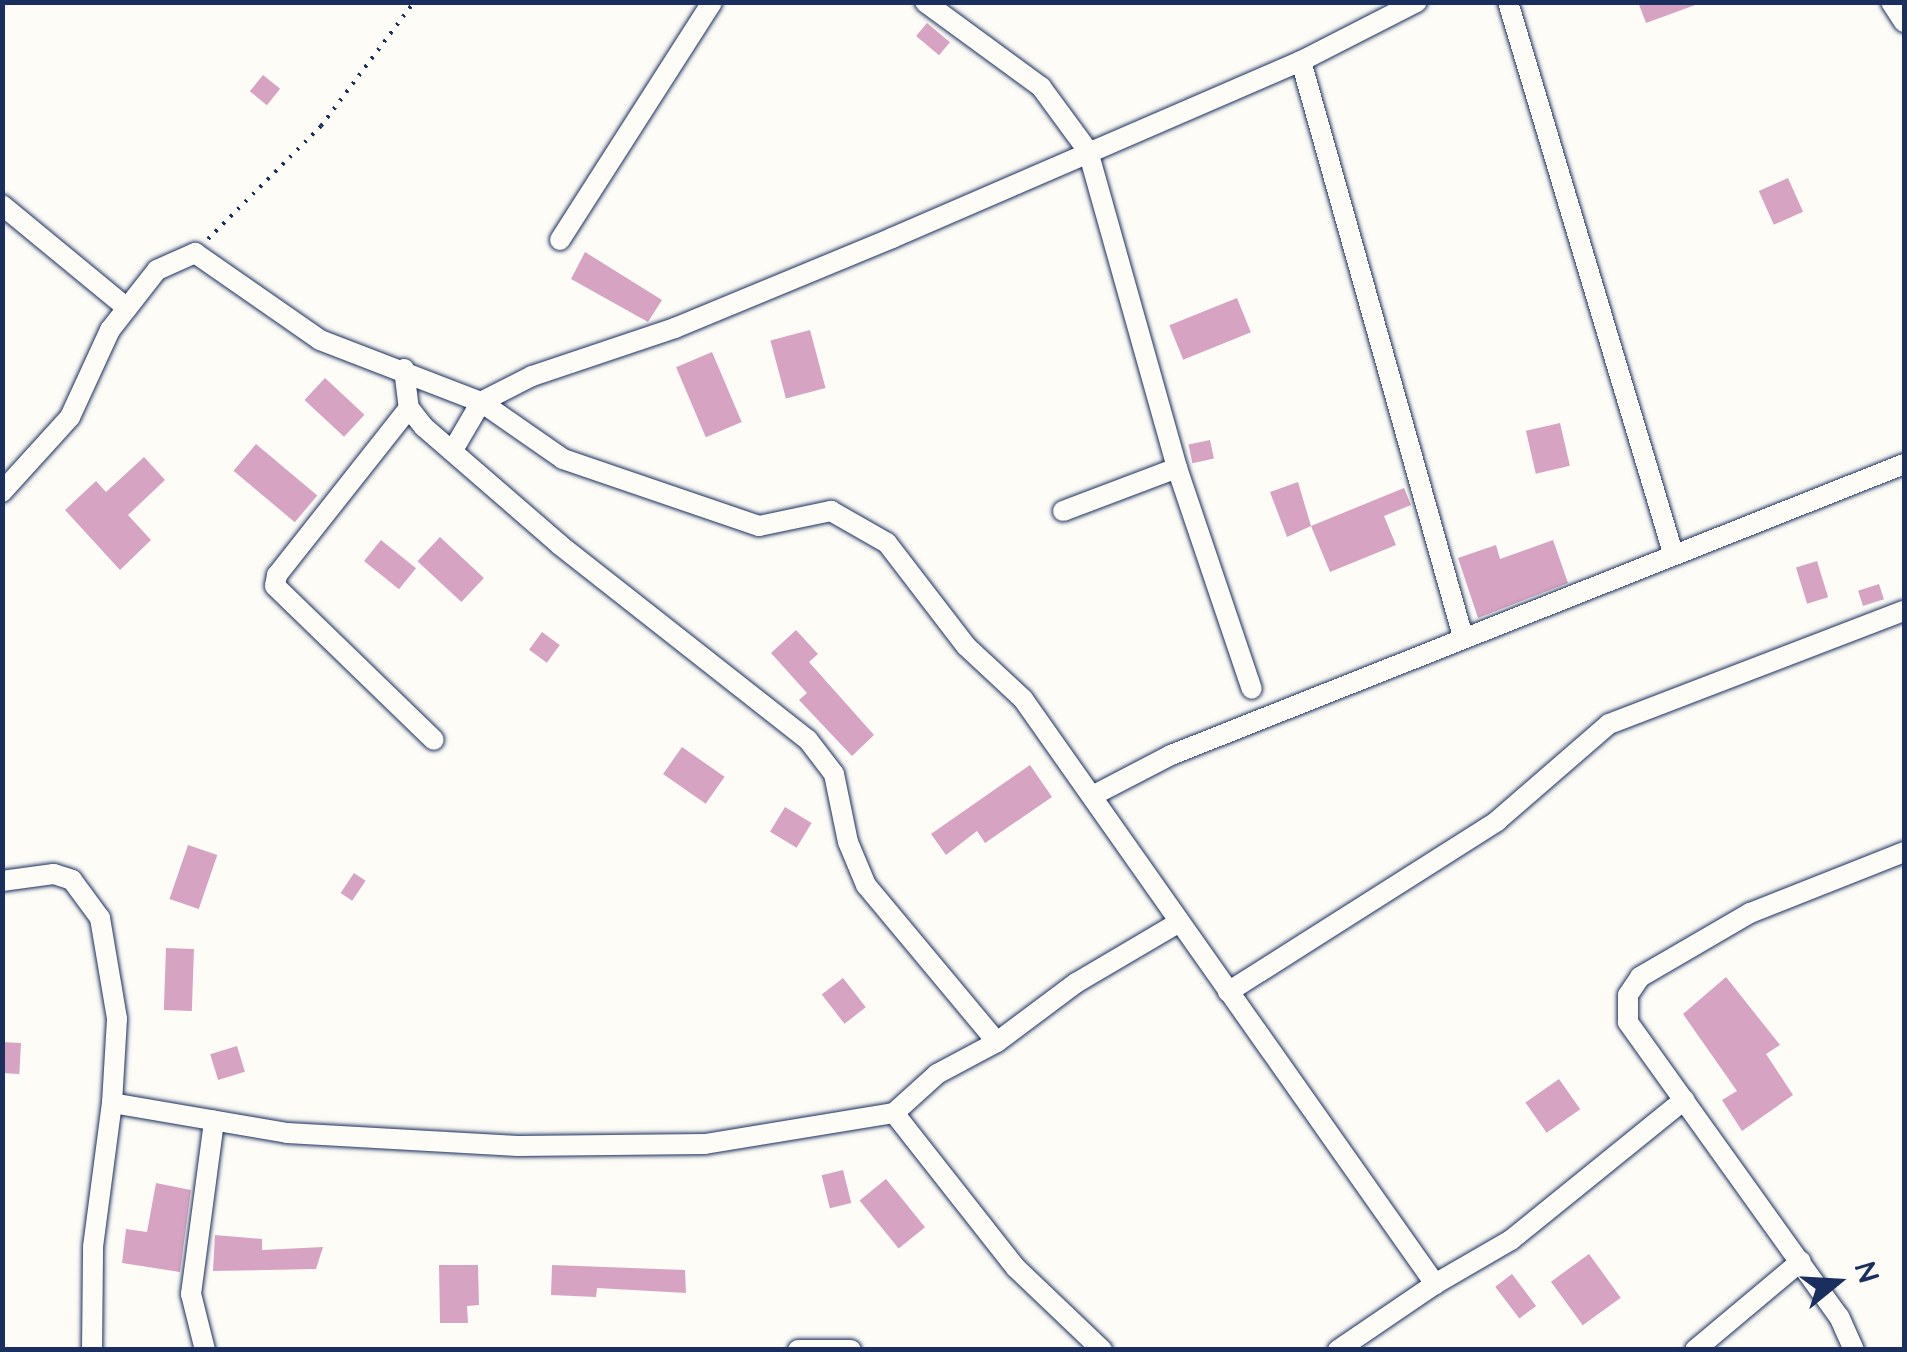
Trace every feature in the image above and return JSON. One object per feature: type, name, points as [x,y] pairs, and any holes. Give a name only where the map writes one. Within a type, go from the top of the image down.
[{"type":"street","points":[[560,240],[712,2]]},
{"type":"street","points":[[925,2],[1041,87],[1088,151],[1177,468],[1252,689]]},
{"type":"street","points":[[453,450],[481,402],[892,238],[1300,61],[1373,12],[1417,2]]},
{"type":"street","points":[[1508,2],[1673,553]]},
{"type":"street","points":[[1891,2],[1904,22]]},
{"type":"street","points":[[1300,61],[1463,637]]},
{"type":"street","points":[[2,205],[127,308]]},
{"type":"street","points":[[2,492],[70,417],[127,308],[157,270],[195,253],[320,340],[404,368],[481,402],[562,459],[758,526],[822,510],[860,524],[888,543],[966,646],[1023,699],[1094,795],[1176,924],[1435,1284]]},
{"type":"street","points":[[404,368],[409,408],[453,450],[560,545],[808,740],[834,774],[848,842],[866,885],[997,1042]]},
{"type":"street","points":[[409,408],[277,574],[276,586],[434,740]]},
{"type":"street","points":[[1094,795],[1171,755],[1904,464]]},
{"type":"street","points":[[1063,511],[1177,468]]},
{"type":"street","points":[[1228,992],[1497,820],[1609,724],[1904,611]]},
{"type":"street","points":[[1854,1350],[1801,1262],[1628,1022],[1628,995],[1640,977],[1750,913],[1904,852]]},
{"type":"street","points":[[2,881],[54,874],[72,880],[100,918],[117,1019],[112,1103],[93,1247],[92,1350]]},
{"type":"street","points":[[112,1103],[287,1134],[560,1146],[705,1144],[894,1113],[936,1074],[997,1042],[1076,983],[1176,924]]},
{"type":"street","points":[[1338,1350],[1435,1284],[1511,1240],[1684,1100]]},
{"type":"street","points":[[894,1113],[1016,1268],[1102,1350]]},
{"type":"street","points":[[205,1350],[191,1294],[214,1122]]},
{"type":"street","points":[[1695,1350],[1801,1262]]},
{"type":"street","points":[[798,1350],[852,1350]]},
{"type":"path","points":[[195,253],[321,126],[414,2]]},
{"type":"building","points":[[1638,2],[1697,2],[1698,4],[1646,23]]},
{"type":"building","points":[[927,23],[950,42],[939,55],[916,36]]},
{"type":"building","points":[[263,75],[280,89],[267,105],[250,91]]},
{"type":"building","points":[[1788,178],[1803,212],[1774,225],[1759,191]]},
{"type":"building","points":[[585,252],[662,300],[648,322],[571,279]]},
{"type":"building","points":[[1237,298],[1251,332],[1183,360],[1169,325]]},
{"type":"building","points":[[810,330],[826,388],[786,399],[770,341]]},
{"type":"building","points":[[712,352],[742,422],[706,437],[676,367]]},
{"type":"building","points":[[325,378],[364,415],[344,437],[305,400]]},
{"type":"building","points":[[1560,423],[1570,466],[1536,474],[1526,431]]},
{"type":"building","points":[[1210,440],[1214,459],[1192,463],[1188,445]]},
{"type":"building","points":[[256,444],[317,495],[295,522],[234,471]]},
{"type":"building","points":[[144,457],[165,480],[128,515],[151,540],[120,570],[65,510],[96,481],[106,492]]},
{"type":"building","points":[[1298,482],[1311,526],[1287,537],[1270,492]]},
{"type":"building","points":[[1404,488],[1411,505],[1384,516],[1396,545],[1330,572],[1311,526]]},
{"type":"building","points":[[440,537],[484,578],[461,602],[417,561]]},
{"type":"building","points":[[381,540],[416,568],[399,589],[364,561]]},
{"type":"building","points":[[1553,540],[1568,583],[1478,618],[1458,558],[1496,545],[1500,559]]},
{"type":"building","points":[[1817,561],[1828,597],[1807,604],[1796,567]]},
{"type":"building","points":[[1879,584],[1884,599],[1863,606],[1858,591]]},
{"type":"building","points":[[796,630],[818,654],[809,662],[874,735],[852,756],[799,700],[807,693],[771,653]]},
{"type":"building","points":[[542,632],[560,645],[547,663],[529,650]]},
{"type":"building","points":[[682,747],[725,777],[706,804],[663,774]]},
{"type":"building","points":[[1030,765],[1052,797],[985,843],[977,831],[946,855],[931,834]]},
{"type":"building","points":[[785,807],[812,823],[797,848],[770,832]]},
{"type":"building","points":[[188,845],[217,855],[199,909],[169,899]]},
{"type":"building","points":[[354,873],[366,881],[352,901],[341,893]]},
{"type":"building","points":[[166,948],[194,949],[192,1011],[164,1010]]},
{"type":"building","points":[[1726,977],[1780,1045],[1766,1054],[1793,1095],[1742,1131],[1722,1100],[1737,1091],[1683,1014]]},
{"type":"building","points":[[843,978],[866,1007],[845,1024],[822,995]]},
{"type":"building","points":[[2,1042],[21,1043],[19,1074],[2,1073]]},
{"type":"building","points":[[237,1046],[245,1072],[218,1080],[210,1054]]},
{"type":"building","points":[[1559,1079],[1580,1109],[1547,1133],[1525,1103]]},
{"type":"building","points":[[843,1170],[851,1203],[830,1208],[822,1175]]},
{"type":"building","points":[[886,1179],[925,1227],[899,1249],[860,1200]]},
{"type":"building","points":[[156,1183],[191,1190],[180,1272],[122,1263],[126,1229],[147,1232]]},
{"type":"building","points":[[215,1235],[262,1239],[262,1250],[323,1247],[316,1269],[213,1271]]},
{"type":"building","points":[[1589,1254],[1621,1298],[1583,1325],[1551,1282]]},
{"type":"building","points":[[439,1265],[478,1265],[479,1305],[467,1306],[468,1323],[440,1323]]},
{"type":"building","points":[[552,1265],[685,1270],[686,1293],[597,1288],[596,1297],[551,1295]]},
{"type":"building","points":[[1512,1274],[1536,1306],[1519,1319],[1495,1287]]}]
